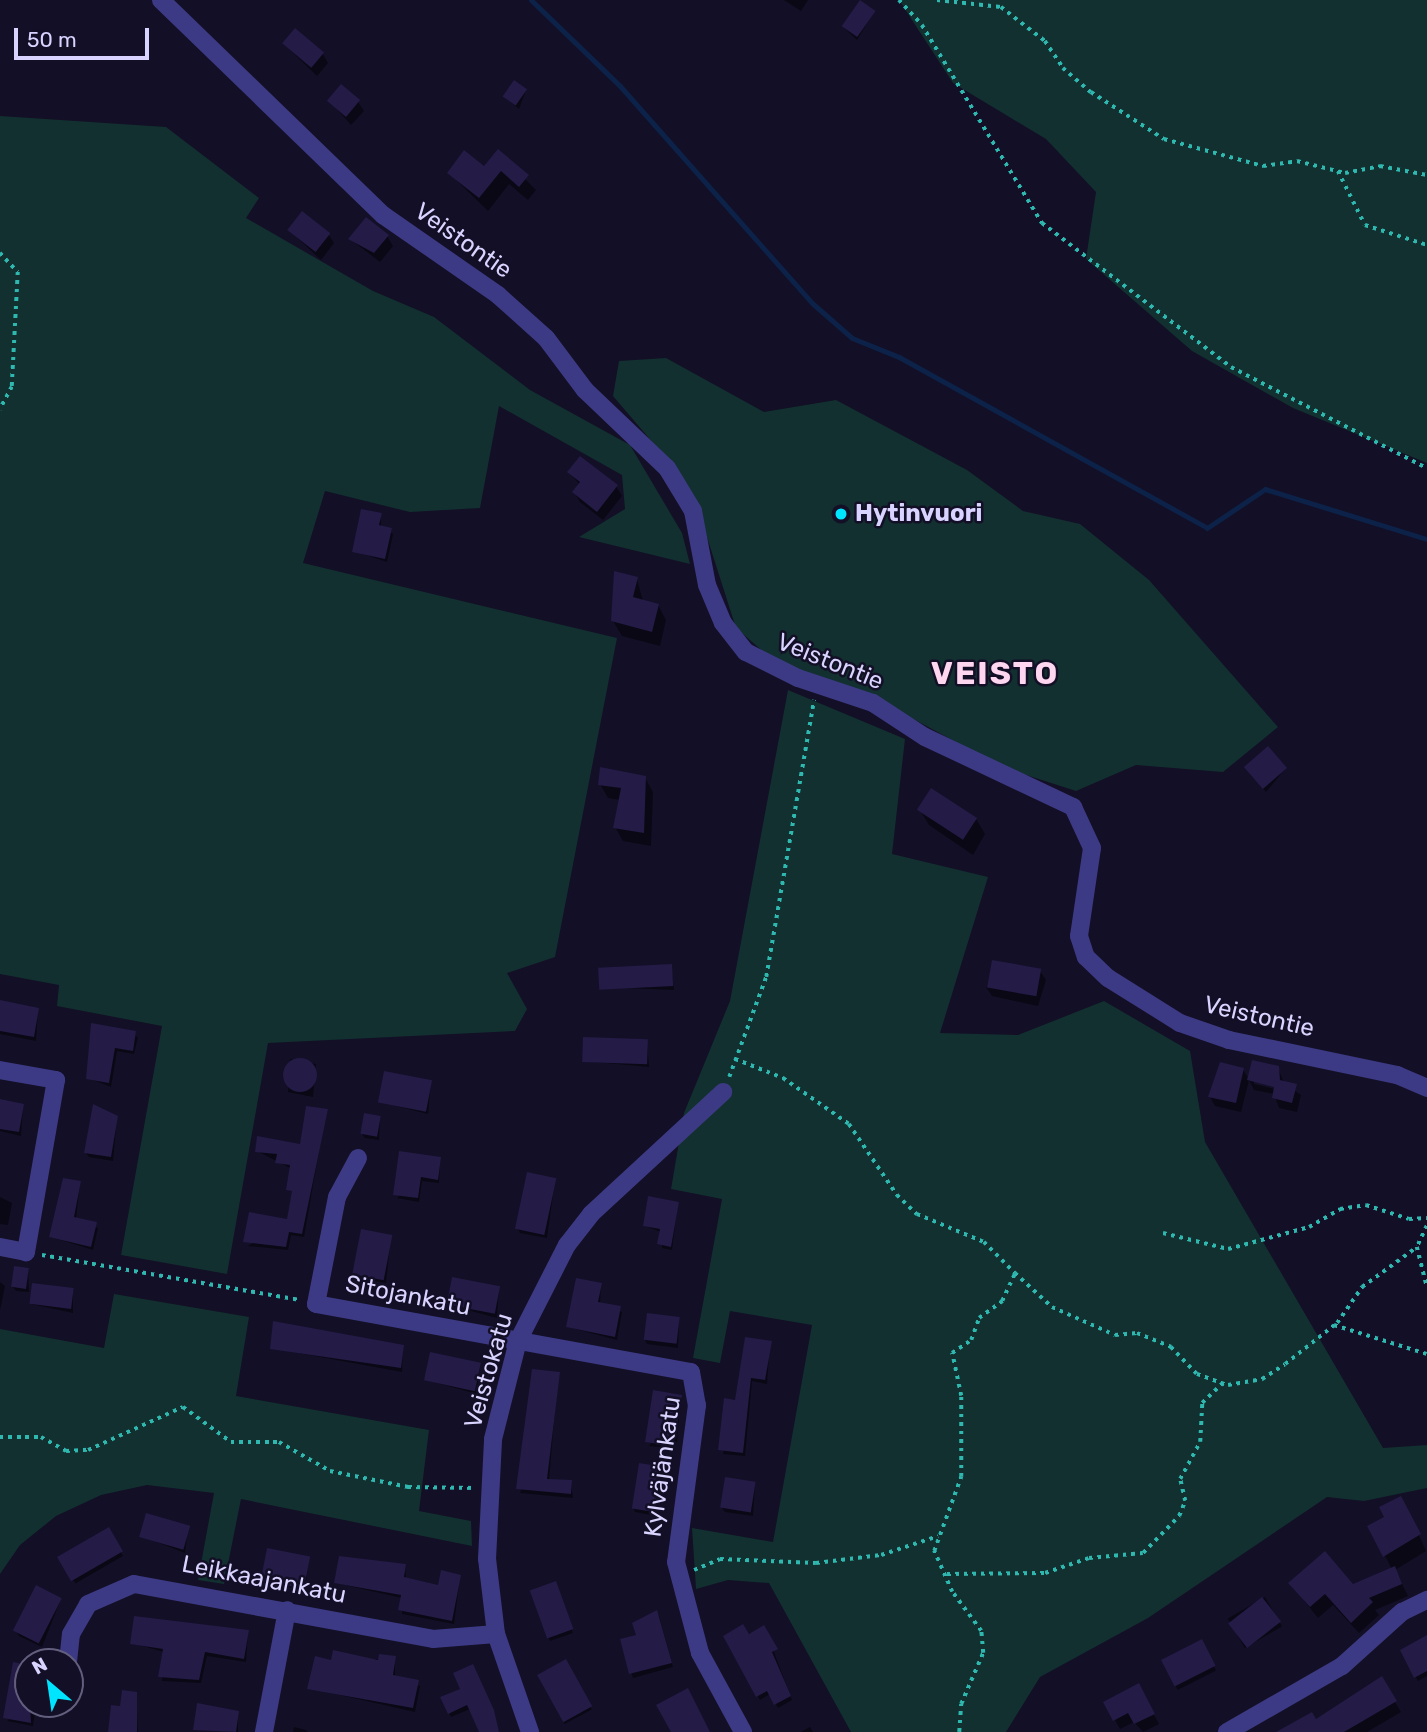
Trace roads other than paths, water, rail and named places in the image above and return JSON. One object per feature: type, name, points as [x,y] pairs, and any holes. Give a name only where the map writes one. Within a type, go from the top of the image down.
[{"type":"street","name":"Veistontie","points":[[161,0],[383,215],[498,295],[546,338],[585,390],[667,468],[693,511],[707,584],[723,623],[746,652],[817,685],[873,703],[925,737],[1073,807],[1092,848],[1079,936],[1086,957],[1143,1002],[1229,1040],[1384,1072],[1427,1088]]},
{"type":"street","points":[[0,1070],[56,1080],[26,1252],[0,1247]]},
{"type":"street","name":"Veistokatu","points":[[530,1732],[496,1633],[487,1559],[488,1487],[493,1439],[518,1341],[567,1245],[591,1214],[723,1092]]},
{"type":"street","name":"Sitojankatu","points":[[358,1157],[337,1197],[316,1304],[518,1341]]},
{"type":"street","name":"Kylväjänkatu","points":[[518,1341],[691,1372],[699,1386],[678,1514],[678,1573],[700,1653],[743,1732]]},
{"type":"street","name":"Leikkaajankatu","points":[[70,1648],[71,1634],[88,1604],[134,1584],[288,1610],[433,1639],[496,1633]]},
{"type":"street","points":[[1227,1732],[1342,1666],[1402,1612],[1427,1600]]},
{"type":"street","points":[[264,1732],[288,1610]]},
{"type":"waterway","points":[[531,0],[620,86],[812,303],[852,338],[899,357],[1207,528],[1265,489],[1427,539]]},
{"type":"place","name":"Hytinvuori","points":[[841,514]]},
{"type":"district","name":"VEISTO","points":[[995,673]]}]
